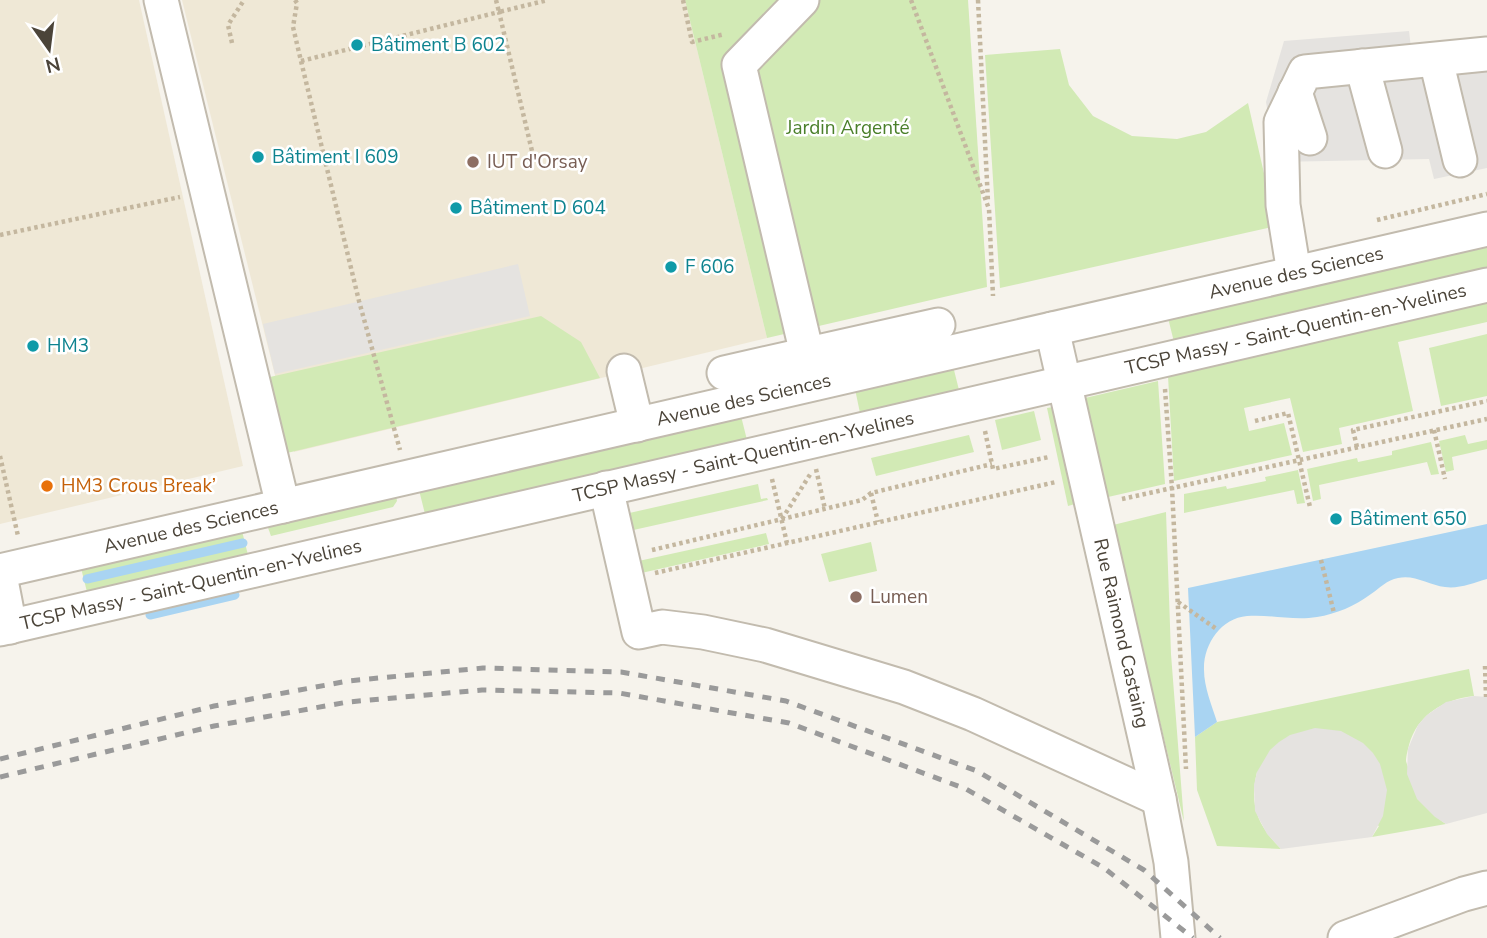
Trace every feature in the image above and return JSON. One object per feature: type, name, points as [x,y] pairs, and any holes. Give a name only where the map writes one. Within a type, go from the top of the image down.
[{"type":"street","points":[[161,0],[283,506]]},
{"type":"street","points":[[797,363],[740,65],[743,42],[802,0]]},
{"type":"street","points":[[1294,273],[1283,205],[1281,122],[1305,72],[1487,54]]},
{"type":"street","points":[[1436,60],[1460,160]]},
{"type":"street","points":[[1362,66],[1385,151]]},
{"type":"street","points":[[1295,92],[1310,138]]},
{"type":"street","name":"Avenue des Sciences","points":[[0,573],[1487,229]]},
{"type":"street","name":"TCSP Massy - Saint-Quentin-en-Yvelines","points":[[5,628],[1487,285]]},
{"type":"street","points":[[724,373],[797,363],[938,325]]},
{"type":"street","name":"Rue Raimond Castaing","points":[[1052,329],[1092,507],[1173,790],[1171,862],[1178,938]]},
{"type":"street","points":[[624,371],[637,425]]},
{"type":"street","points":[[606,488],[639,632],[662,627],[728,637],[825,662],[904,687],[1173,790]]},
{"type":"street","points":[[0,573],[5,628]]},
{"type":"street","points":[[1345,938],[1487,888]]},
{"type":"path","points":[[232,43],[228,25],[244,0]]},
{"type":"path","points":[[295,0],[297,3],[293,27],[359,301],[400,451]]},
{"type":"path","points":[[496,0],[532,151]]},
{"type":"path","points":[[301,61],[548,0]]},
{"type":"path","points":[[691,0],[683,1],[692,42],[743,42]]},
{"type":"path","points":[[911,0],[989,209]]},
{"type":"path","points":[[978,0],[993,296]]},
{"type":"path","points":[[0,235],[208,192]]},
{"type":"path","points":[[1463,200],[1487,194]]},
{"type":"path","points":[[1164,379],[1178,602],[1173,790]]},
{"type":"path","points":[[1357,447],[1353,430],[1487,401]]},
{"type":"path","points":[[1255,421],[1288,413],[1310,507]]},
{"type":"path","points":[[1092,507],[1487,419]]},
{"type":"path","points":[[983,425],[993,469],[1051,457]]},
{"type":"path","points":[[1434,430],[1445,479]]},
{"type":"path","points":[[0,456],[20,544]]},
{"type":"path","points":[[813,459],[825,509]]},
{"type":"path","points":[[624,569],[782,520],[862,500],[871,493],[992,464]]},
{"type":"path","points":[[804,470],[826,465]]},
{"type":"path","points":[[782,520],[815,467]]},
{"type":"path","points":[[1054,469],[1060,492]]},
{"type":"path","points":[[764,479],[783,475]]},
{"type":"path","points":[[772,477],[787,543]]},
{"type":"path","points":[[624,569],[805,540],[1058,482]]},
{"type":"path","points":[[871,493],[878,522]]},
{"type":"path","points":[[1321,559],[1334,613]]},
{"type":"path","points":[[1178,602],[1218,630]]},
{"type":"path","points":[[1485,666],[1486,697]]},
{"type":"shaded area","points":[[0,0],[139,0],[243,466],[0,524]]},
{"type":"shaded area","name":"IUT d'Orsay","points":[[182,0],[685,0],[767,338],[294,452]]},
{"type":"shaded area","points":[[1409,31],[1411,48],[1487,43],[1487,168],[1434,179],[1429,159],[1276,162],[1266,102],[1284,41]]},
{"type":"shaded area","points":[[518,264],[530,316],[275,374],[263,324]]},
{"type":"shaded area","points":[[1474,696],[1487,697],[1487,813],[1446,824],[1417,799],[1407,774],[1408,749],[1418,725],[1427,715],[1446,702]]},
{"type":"shaded area","points":[[1315,728],[1341,731],[1363,743],[1373,753],[1380,764],[1387,790],[1383,816],[1372,837],[1281,849],[1267,834],[1255,811],[1254,785],[1257,772],[1270,750],[1279,742],[1290,735]]},
{"type":"green space","name":"Jardin Argenté","points":[[685,0],[968,0],[987,287],[767,338]]},
{"type":"green space","points":[[1060,49],[1069,85],[1093,116],[1132,136],[1177,139],[1206,132],[1248,103],[1276,226],[1000,288],[985,55]]},
{"type":"green space","points":[[1487,243],[1487,269],[1174,342],[1168,318]]},
{"type":"green space","points":[[1487,302],[1487,322],[1398,342],[1413,411],[1339,428],[1342,444],[1303,452],[1290,398],[1244,408],[1249,431],[1284,423],[1292,455],[1174,481],[1168,376]]},
{"type":"green space","points":[[541,316],[581,342],[600,378],[287,453],[270,377]]},
{"type":"green space","points":[[1487,334],[1487,396],[1441,406],[1429,348]]},
{"type":"green space","points":[[953,366],[959,390],[860,413],[855,389]]},
{"type":"green space","points":[[1158,381],[1165,484],[1108,497],[1085,398]]},
{"type":"green space","points":[[1053,407],[1075,504],[1068,506],[1047,408]]},
{"type":"green space","points":[[1034,411],[1041,440],[1002,450],[995,420]]},
{"type":"green space","points":[[741,416],[747,440],[425,514],[419,490]]},
{"type":"green space","points":[[969,435],[974,452],[876,476],[871,458]]},
{"type":"green space","points":[[1465,435],[1468,444],[1487,440],[1487,449],[1452,457],[1454,470],[1446,472],[1439,441]]},
{"type":"green space","points":[[1431,442],[1439,474],[1431,475],[1427,462],[1319,485],[1321,499],[1313,501],[1307,469],[1357,458],[1358,462],[1392,455],[1392,451]]},
{"type":"green space","points":[[1298,470],[1305,503],[1297,504],[1294,490],[1184,513],[1184,494],[1266,481],[1265,477]]},
{"type":"green space","points":[[758,484],[761,499],[768,500],[620,533],[616,516]]},
{"type":"green space","points":[[396,495],[397,501],[393,507],[271,536],[267,525]]},
{"type":"green space","points":[[1166,512],[1171,654],[1184,822],[1113,525]]},
{"type":"green space","points":[[242,531],[248,555],[87,592],[81,568]]},
{"type":"green space","points":[[766,533],[769,544],[637,574],[634,562]]},
{"type":"green space","points":[[871,542],[877,571],[829,582],[821,554]]},
{"type":"green space","points":[[1469,669],[1474,696],[1442,705],[1425,717],[1413,734],[1406,757],[1431,809],[1446,824],[1372,837],[1379,826],[1257,772],[1254,795],[1257,814],[1266,831],[1281,849],[1217,846],[1197,790],[1195,737],[1217,722]]},
{"type":"water","points":[[1487,524],[1487,579],[1450,587],[1410,577],[1398,578],[1387,582],[1345,609],[1331,614],[1308,618],[1247,616],[1222,627],[1210,642],[1204,661],[1205,683],[1217,722],[1195,737],[1188,588]]},
{"type":"waterway","points":[[87,579],[243,543]]},
{"type":"waterway","points":[[150,615],[235,595]]},
{"type":"railway","points":[[0,759],[214,706],[348,681],[483,668],[621,672],[786,701],[977,771],[1144,870],[1220,938]]},
{"type":"railway","points":[[0,777],[214,726],[348,702],[482,690],[619,693],[789,723],[966,789],[1104,868],[1193,938]]},
{"type":"place","name":"Bâtiment B 602","points":[[357,45]]},
{"type":"place","name":"Bâtiment I 609","points":[[258,157]]},
{"type":"place","name":"IUT d'Orsay","points":[[473,162]]},
{"type":"place","name":"Bâtiment D 604","points":[[456,208]]},
{"type":"place","name":"F 606","points":[[671,267]]},
{"type":"place","name":"HM3","points":[[33,346]]},
{"type":"place","name":"HM3 Crous Break’","points":[[47,486]]},
{"type":"place","name":"Bâtiment 650","points":[[1336,519]]},
{"type":"place","name":"Lumen","points":[[856,597]]}]
